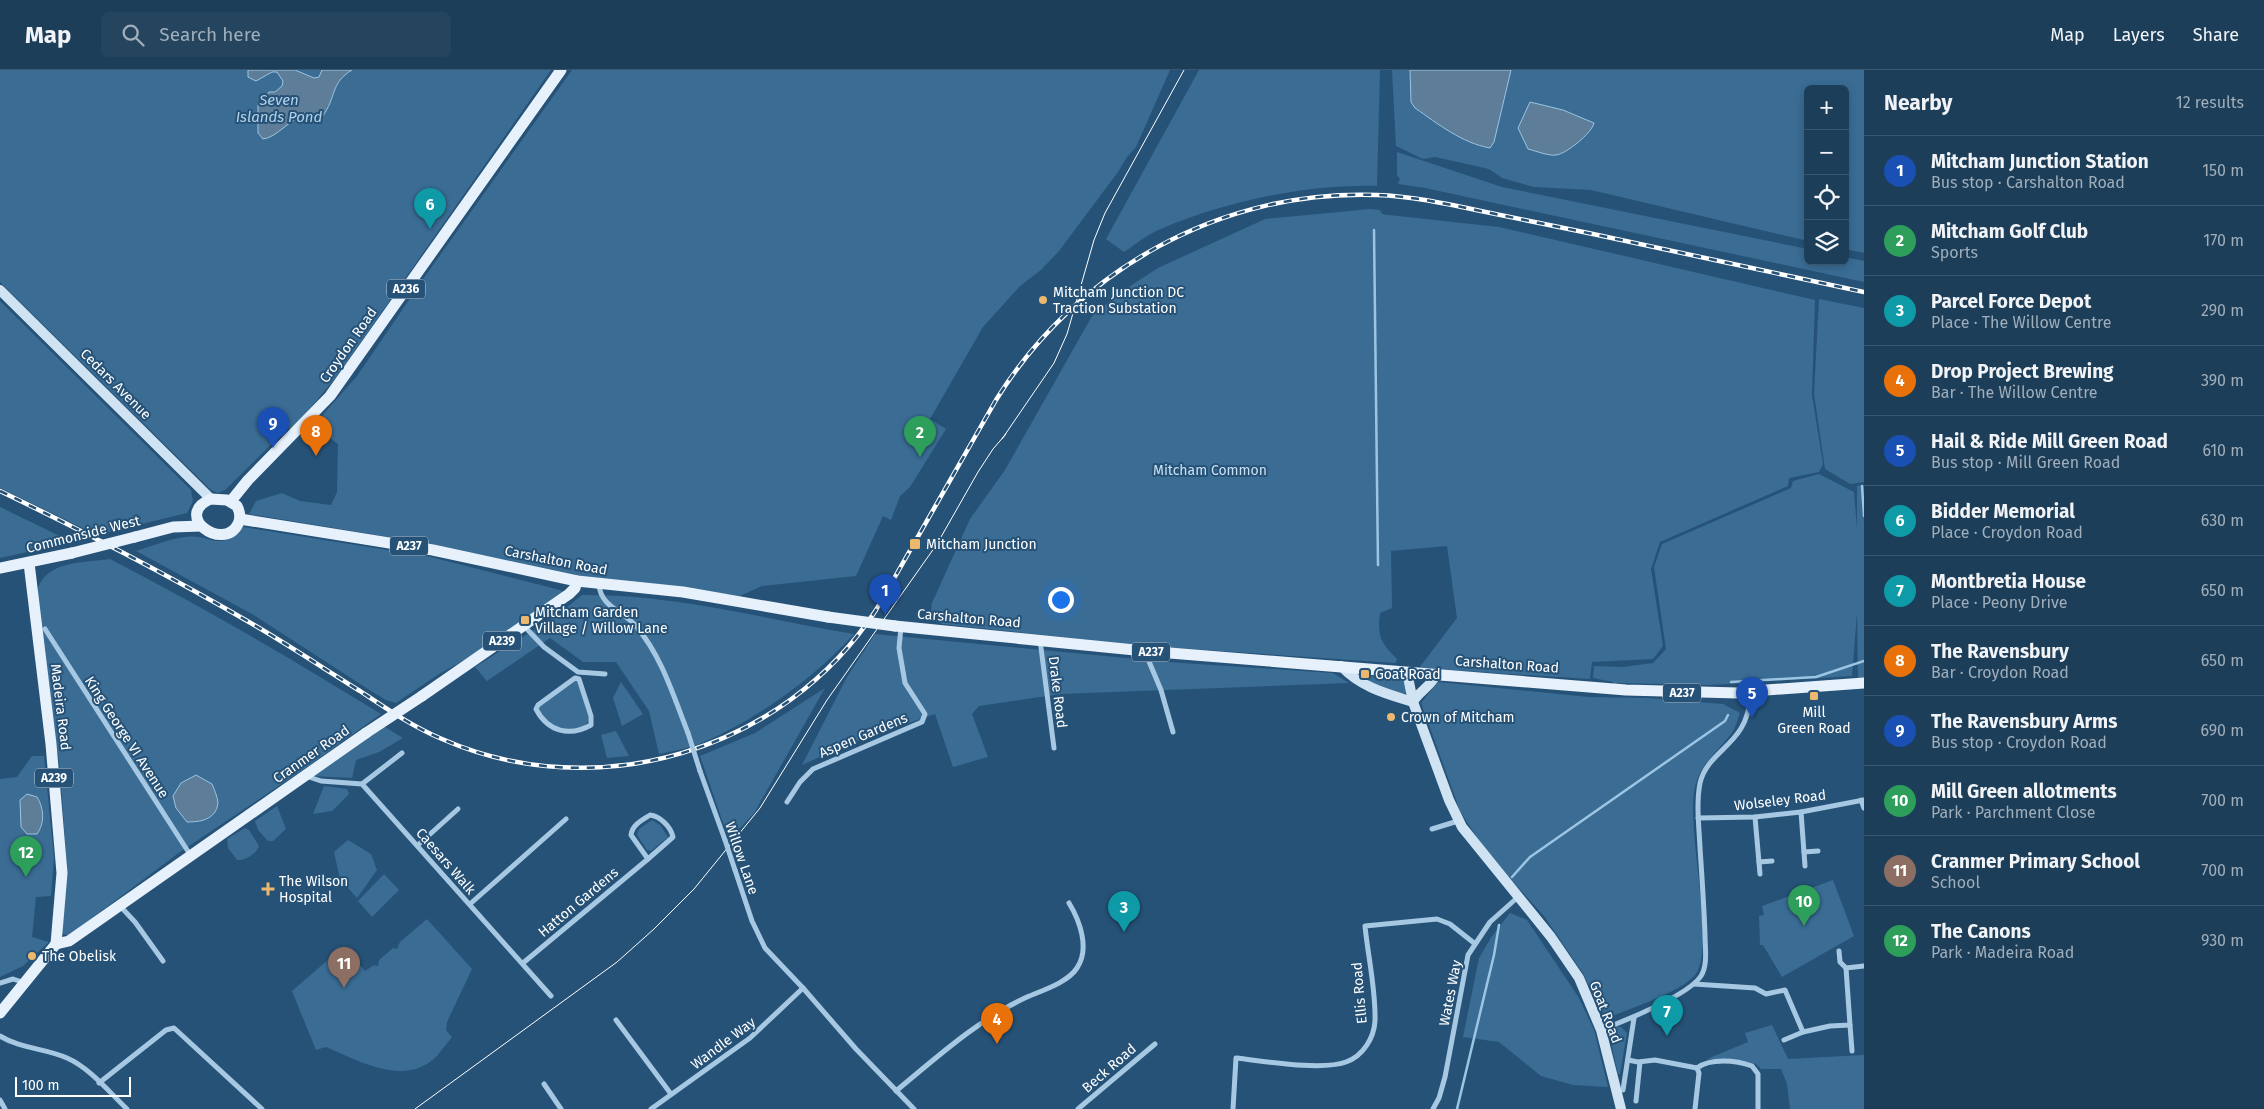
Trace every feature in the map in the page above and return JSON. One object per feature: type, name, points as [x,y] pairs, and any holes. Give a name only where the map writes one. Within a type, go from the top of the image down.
[{"type":"main road","name":"Croydon Road","points":[[230,501],[330,396],[561,70]]},
{"type":"main road","points":[[211,499],[230,501],[237,506],[240,519],[236,528],[225,534],[211,533],[199,521],[199,508],[211,499]]},
{"type":"main road","name":"Carshalton Road","points":[[240,519],[433,550],[577,582],[683,592],[828,617],[956,634],[1613,689],[1686,693],[1738,693],[1750,697]]},
{"type":"main road","name":"Commonside West","points":[[0,568],[72,553],[199,521]]},
{"type":"main road","name":"Madeira Road","points":[[29,563],[51,744],[62,873],[56,944]]},
{"type":"main road","name":"Cranmer Road","points":[[56,944],[69,941],[366,733],[524,626],[569,594],[575,588],[577,582]]},
{"type":"main road","name":"A237","points":[[1750,697],[1766,690],[1864,683]]},
{"type":"main road","name":"A239","points":[[0,1013],[56,944]]},
{"type":"street","name":"Cedars Avenue","points":[[0,290],[211,499]]},
{"type":"street","name":"Willow Lane","points":[[599,585],[602,598],[634,624],[655,650],[688,733],[759,940],[856,1050],[914,1109]]},
{"type":"street","points":[[524,626],[544,647],[578,672],[605,674]]},
{"type":"street","name":"Aspen Gardens","points":[[787,802],[800,782],[813,769],[922,722],[925,714],[905,683],[899,648],[898,626]]},
{"type":"street","name":"King George VI Avenue","points":[[45,629],[191,856]]},
{"type":"street","name":"Drake Road","points":[[1040,640],[1054,748]]},
{"type":"street","points":[[1145,651],[1161,690],[1173,732]]},
{"type":"street","points":[[1341,666],[1351,676],[1386,695],[1413,702],[1420,691],[1433,681],[1436,674]]},
{"type":"street","points":[[577,678],[538,705],[536,709],[548,725],[555,729],[571,732],[580,731],[591,725],[591,716],[579,679],[577,678],[578,672]]},
{"type":"street","name":"Goat Road","points":[[1406,672],[1413,702],[1458,821],[1476,846],[1551,937],[1579,978],[1602,1030],[1621,1109]]},
{"type":"street","points":[[1602,1030],[1634,1018],[1694,984],[1702,975],[1705,964],[1704,897],[1698,800],[1703,776],[1744,725],[1750,709],[1750,697]]},
{"type":"street","points":[[306,775],[321,782],[362,784],[402,754]]},
{"type":"street","name":"Caesars Walk","points":[[362,784],[552,996]]},
{"type":"street","points":[[1862,800],[1864,808]]},
{"type":"street","name":"Wolseley Road","points":[[1698,818],[1755,817],[1801,812],[1862,800]]},
{"type":"street","points":[[418,845],[458,808]]},
{"type":"street","points":[[1801,812],[1805,866]]},
{"type":"street","name":"Hatton Gardens","points":[[523,963],[648,859],[673,837],[672,832],[664,823],[653,815],[638,823],[632,831],[634,839],[648,859]]},
{"type":"street","points":[[1755,817],[1760,874]]},
{"type":"street","points":[[470,904],[566,819]]},
{"type":"street","points":[[1432,830],[1458,821]]},
{"type":"street","points":[[1804,852],[1818,851]]},
{"type":"street","points":[[1759,862],[1772,861]]},
{"type":"street","name":"Wates Way","points":[[1433,1109],[1439,1098],[1445,1077],[1465,968],[1474,944],[1490,922],[1518,897]]},
{"type":"street","points":[[896,1091],[998,1011],[1062,980],[1075,970],[1081,958],[1083,944],[1078,918],[1069,903]]},
{"type":"street","points":[[120,906],[135,922],[163,961]]},
{"type":"street","name":"Ellis Road","points":[[1233,1109],[1236,1058],[1333,1065],[1350,1061],[1366,1047],[1372,1035],[1375,1020],[1364,926],[1437,919],[1450,924],[1474,944]]},
{"type":"street","points":[[1839,951],[1840,962],[1846,968],[1852,1051]]},
{"type":"street","points":[[1846,968],[1864,966]]},
{"type":"street","points":[[0,983],[13,979],[25,984]]},
{"type":"street","points":[[1694,984],[1755,988],[1766,994],[1785,990],[1803,1032]]},
{"type":"street","name":"Wandle Way","points":[[651,1109],[750,1038],[803,988]]},
{"type":"street","points":[[1624,1090],[1634,1018]]},
{"type":"street","points":[[616,1020],[671,1094]]},
{"type":"street","points":[[1784,1040],[1803,1032],[1830,1026],[1850,1025]]},
{"type":"street","points":[[99,1083],[166,1030],[174,1028],[262,1109]]},
{"type":"street","points":[[0,1036],[22,1046],[68,1058],[82,1067],[127,1109]]},
{"type":"street","name":"Beck Road","points":[[1078,1109],[1154,1044]]},
{"type":"street","points":[[1628,1060],[1640,1062],[1655,1060],[1697,1068],[1713,1061],[1752,1066],[1758,1074],[1758,1109]]},
{"type":"street","points":[[1636,1101],[1640,1062]]},
{"type":"street","points":[[1696,1109],[1700,1073],[1697,1068]]},
{"type":"street","points":[[544,1084],[561,1109]]},
{"type":"street","points":[[0,1100],[5,1109]]},
{"type":"green space","points":[[0,70],[551,70],[337,376],[292,430],[288,428],[225,490],[218,493],[211,490],[0,282]]},
{"type":"green space","points":[[572,70],[1170,70],[1136,147],[1118,172],[1059,251],[1041,270],[1020,286],[983,327],[930,419],[946,429],[910,487],[900,496],[891,520],[883,516],[856,576],[762,586],[740,596],[686,588],[583,579],[437,545],[249,514],[256,501],[282,493],[300,501],[331,505],[337,492],[338,444],[313,426],[357,376],[428,272]]},
{"type":"green space","points":[[1199,70],[1380,70],[1377,186],[1350,186],[1296,191],[1241,202],[1188,218],[1158,230],[1124,252],[1106,239]]},
{"type":"green space","points":[[1392,70],[1864,70],[1864,253],[1849,250],[1849,85],[1804,85],[1804,240],[1591,190],[1534,187],[1502,178],[1489,169],[1435,157],[1423,159],[1396,146]]},
{"type":"green space","points":[[1397,152],[1502,187],[1804,248],[1804,265],[1849,265],[1849,258],[1864,261],[1864,282],[1425,188],[1398,184],[1400,179],[1397,175]]},
{"type":"green space","name":"Mitcham Common","points":[[1370,209],[1380,210],[1382,214],[1389,215],[1499,227],[1815,300],[1812,395],[1823,464],[1819,472],[1789,478],[1788,486],[1660,542],[1651,569],[1663,646],[1653,659],[1592,662],[1590,679],[1419,668],[1457,618],[1447,546],[1391,551],[1392,608],[1380,613],[1379,628],[1381,639],[1397,659],[1396,663],[1145,646],[942,624],[930,619],[932,603],[970,519],[1005,470],[1092,316],[1121,292],[1158,268],[1265,219]]},
{"type":"green space","points":[[1819,299],[1864,308],[1864,482],[1850,484],[1825,469],[1814,394]]},
{"type":"green space","points":[[0,301],[191,490],[193,501],[187,513],[97,535],[0,488]]},
{"type":"green space","points":[[1819,474],[1854,492],[1857,529],[1857,486],[1864,485],[1864,681],[1858,681],[1857,613],[1852,676],[1755,682],[1750,697],[1746,683],[1708,685],[1617,683],[1613,689],[1613,682],[1593,678],[1594,666],[1623,667],[1653,663],[1666,649],[1654,567],[1662,544],[1791,488],[1793,481]]},
{"type":"green space","points":[[0,507],[72,542],[0,558]]},
{"type":"green space","points":[[243,527],[431,557],[560,590],[564,593],[468,658],[439,674],[396,703],[386,700],[371,691],[252,614],[136,551],[185,537],[220,541],[234,535]]},
{"type":"green space","points":[[110,559],[247,634],[381,714],[307,767],[180,852],[68,936],[62,933],[67,870],[60,769],[38,615],[37,592],[41,582],[56,569],[66,565]]},
{"type":"green space","points":[[582,595],[617,596],[685,603],[854,634],[802,683],[761,712],[718,736],[697,745],[659,754],[649,711],[616,662],[583,662],[550,638],[487,681],[475,667],[556,616]]},
{"type":"green space","points":[[875,634],[1168,662],[1333,673],[1349,683],[1061,694],[979,706],[972,714],[988,757],[953,767],[935,714],[849,744],[802,765],[847,677]]},
{"type":"green space","points":[[1366,676],[1404,679],[1407,693],[1401,694],[1364,680]]},
{"type":"green space","points":[[575,679],[578,680],[590,717],[579,731],[566,734],[552,729],[538,718],[538,708]]},
{"type":"green space","points":[[621,682],[643,714],[622,726],[613,698]]},
{"type":"green space","points":[[1438,682],[1589,697],[1647,698],[1723,704],[1740,713],[1733,732],[1710,758],[1702,770],[1695,787],[1693,805],[1694,830],[1703,940],[1701,961],[1695,975],[1688,981],[1667,993],[1610,1017],[1599,1010],[1584,975],[1544,916],[1487,853],[1460,811],[1421,703]]},
{"type":"green space","points":[[825,688],[754,813],[729,840],[700,756],[755,733]]},
{"type":"green space","points":[[385,727],[403,738],[379,752],[356,760],[352,778],[312,776]]},
{"type":"green space","points":[[616,731],[629,756],[607,758],[601,735]]},
{"type":"green space","points":[[32,756],[44,756],[54,858],[51,896],[36,897],[32,937],[49,942],[23,966],[0,977],[0,779],[17,777]]},
{"type":"green space","points":[[324,786],[347,789],[349,794],[332,811],[313,814]]},
{"type":"green space","points":[[277,806],[286,829],[273,841],[268,841],[258,830],[255,821]]},
{"type":"green space","points":[[652,820],[660,825],[668,837],[651,851],[647,850],[637,835],[639,829]]},
{"type":"green space","points":[[245,828],[249,830],[259,846],[250,856],[237,860],[228,848],[227,839]]},
{"type":"green space","points":[[348,840],[371,854],[377,870],[357,898],[340,879],[334,852]]},
{"type":"green space","points":[[384,874],[399,890],[372,917],[358,901]]},
{"type":"green space","points":[[1833,880],[1854,936],[1782,977],[1763,945],[1760,945],[1759,916],[1764,915],[1762,906]]},
{"type":"green space","points":[[1510,913],[1527,920],[1579,998],[1594,1030],[1608,1087],[1573,1085],[1541,1076],[1499,1042],[1463,1037],[1479,958],[1492,936]]},
{"type":"green space","points":[[427,919],[472,969],[447,1022],[446,1030],[452,1037],[437,1056],[424,1065],[411,1070],[397,1071],[382,1069],[326,1047],[316,1050],[292,991],[344,946],[365,971],[374,965],[378,966],[379,960],[393,948],[397,949],[400,942]]},
{"type":"green space","points":[[1772,1025],[1788,1059],[1864,1055],[1864,1109],[1790,1109],[1787,1084],[1781,1069],[1761,1069],[1756,1064],[1707,1059],[1748,1042],[1745,1033]]},
{"type":"green space","points":[[1617,1027],[1621,1027],[1627,1033],[1620,1074],[1618,1074],[1610,1038],[1612,1031]]},
{"type":"water","name":"Seven Islands Pond","points":[[248,70],[295,70],[314,78],[319,77],[322,70],[352,70],[340,80],[322,117],[315,117],[305,113],[273,135],[263,139],[258,133],[258,103],[264,100],[269,92],[275,92],[282,86],[283,81],[277,72],[272,72],[256,81],[248,77]]},
{"type":"water","points":[[1410,70],[1511,70],[1494,142],[1490,148],[1480,146],[1460,137],[1415,108],[1411,102]]},
{"type":"water","points":[[1530,102],[1563,110],[1594,123],[1584,137],[1560,154],[1549,155],[1528,149],[1518,128]]},
{"type":"water","points":[[196,775],[212,784],[217,796],[217,809],[207,819],[187,822],[176,808],[173,796],[181,783]]},
{"type":"water","points":[[27,794],[37,797],[41,806],[43,816],[40,830],[37,834],[27,834],[21,827],[20,800]]},
{"type":"waterway","points":[[1374,230],[1378,565]]},
{"type":"waterway","points":[[1862,486],[1864,516]]},
{"type":"waterway","points":[[1731,682],[1816,677],[1864,661]]},
{"type":"waterway","points":[[1512,877],[1530,857],[1725,721],[1728,715]]},
{"type":"waterway","points":[[1457,1109],[1494,955],[1499,925]]},
{"type":"tram line","points":[[1002,439],[1054,363],[1067,334],[1094,240],[1105,213],[1184,70]]},
{"type":"tram line","points":[[415,1109],[617,962],[654,929],[694,889],[760,808],[827,700],[937,544],[978,472],[993,449],[1006,434]]},
{"type":"railway","points":[[0,491],[126,554],[219,605],[291,647],[400,717],[442,739],[501,759],[562,767],[623,765],[683,753],[739,731],[791,699],[837,659],[876,610],[996,400],[1029,353],[1068,312],[1112,276],[1159,246],[1210,223],[1264,206],[1320,197],[1377,195],[1402,197],[1426,200],[1593,234],[1864,292]]},
{"type":"place","name":"Bidder Memorial","points":[[430,229]]},
{"type":"place","name":"Mitcham Junction DC Traction Substation","points":[[1043,300]]},
{"type":"place","name":"The Ravensbury Arms","points":[[273,448]]},
{"type":"place","name":"The Ravensbury","points":[[316,456]]},
{"type":"place","name":"Mitcham Golf Club","points":[[920,457]]},
{"type":"place","name":"Mitcham Junction","points":[[915,544]]},
{"type":"place","name":"Mitcham Junction Station","points":[[885,615]]},
{"type":"place","name":"Mitcham Garden Village / Willow Lane","points":[[525,620]]},
{"type":"place","name":"Goat Road","points":[[1365,674]]},
{"type":"place","name":"Mill Green Road","points":[[1814,696]]},
{"type":"place","name":"Crown of Mitcham","points":[[1391,717]]},
{"type":"place","name":"Hail & Ride Mill Green Road","points":[[1752,718]]},
{"type":"place","name":"The Canons","points":[[26,877]]},
{"type":"place","name":"The Wilson Hospital","points":[[268,889]]},
{"type":"place","name":"Mill Green allotments","points":[[1804,926]]},
{"type":"place","name":"Parcel Force Depot","points":[[1124,932]]},
{"type":"place","name":"The Obelisk","points":[[32,956]]},
{"type":"place","name":"Cranmer Primary School","points":[[344,988]]},
{"type":"place","name":"Montbretia House","points":[[1667,1036]]},
{"type":"place","name":"Drop Project Brewing","points":[[997,1044]]}]
